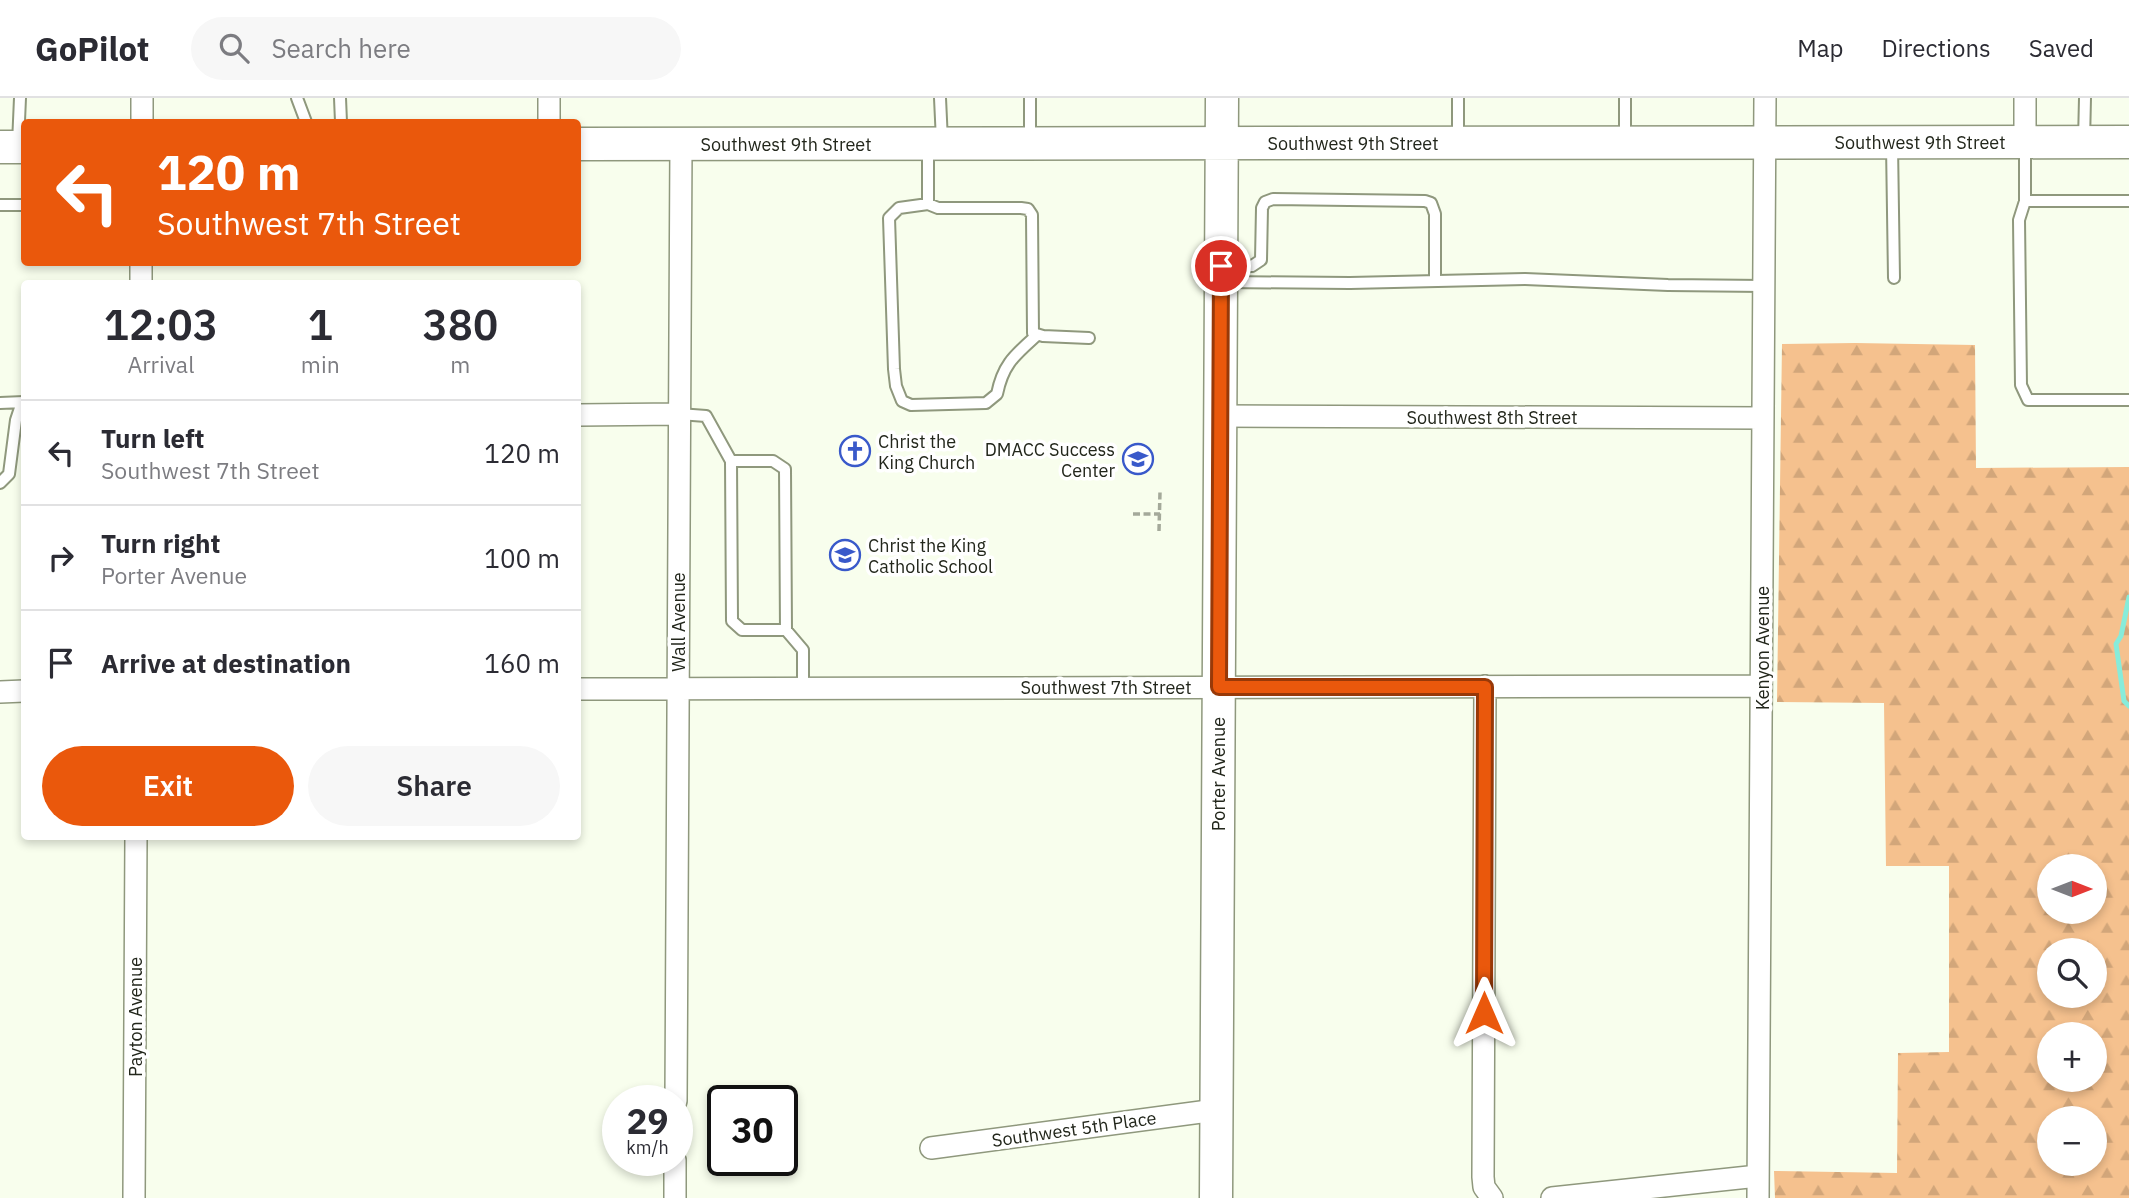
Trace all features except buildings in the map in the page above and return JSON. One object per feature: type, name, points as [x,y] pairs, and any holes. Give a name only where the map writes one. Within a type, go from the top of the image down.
[{"type":"main road","name":"Porter Avenue","points":[[1216,1198],[1222,98]]},
{"type":"main road","name":"Southwest 9th Street","points":[[581,144],[2129,142]]},
{"type":"street","points":[[142,98],[142,119]]},
{"type":"street","points":[[549,98],[549,119]]},
{"type":"street","name":"Kenyon Avenue","points":[[1758,1198],[1765,98]]},
{"type":"street","points":[[2025,98],[2025,142]]},
{"type":"street","name":"Wall Avenue","points":[[676,1085],[681,144]]},
{"type":"street","points":[[581,415],[679,414]]},
{"type":"street","name":"Southwest 8th Street","points":[[1220,416],[1763,418]]},
{"type":"street","name":"Southwest 7th Street","points":[[581,689],[1761,686]]},
{"type":"street","points":[[1485,687],[1483,1177],[1484,1187],[1492,1198]]},
{"type":"street","points":[[0,692],[21,691]]},
{"type":"street","name":"Payton Avenue","points":[[134,1198],[136,840]]},
{"type":"street","name":"Southwest 5th Place","points":[[931,1148],[1216,1110]]},
{"type":"street","points":[[675,1176],[675,1198]]},
{"type":"street","points":[[1552,1198],[1758,1176]]},
{"type":"lane","points":[[14,147],[20,98]]},
{"type":"lane","points":[[297,98],[305,119]]},
{"type":"lane","points":[[340,98],[341,119]]},
{"type":"lane","points":[[928,204],[940,98]]},
{"type":"lane","points":[[1030,98],[1030,143]]},
{"type":"lane","points":[[1458,98],[1458,143]]},
{"type":"lane","points":[[1625,98],[1625,142]]},
{"type":"lane","points":[[2084,142],[2085,98]]},
{"type":"lane","points":[[1892,142],[1894,278]]},
{"type":"lane","points":[[2025,142],[2025,201],[2019,220],[2021,385],[2028,400],[2129,400]]},
{"type":"lane","points":[[1221,274],[1252,266],[1261,260],[1262,208],[1265,202],[1273,199],[1425,201],[1431,203],[1435,214],[1435,281]]},
{"type":"lane","points":[[2025,201],[2129,201]]},
{"type":"lane","points":[[1036,335],[1032,326],[1032,215],[1028,209],[938,208],[928,204],[899,208],[889,218],[894,369],[896,386],[902,401],[912,405],[986,403],[997,394],[1007,363],[1036,335],[1089,338]]},
{"type":"lane","points":[[0,205],[21,205]]},
{"type":"lane","points":[[1221,274],[1435,281],[1525,279],[1764,286]]},
{"type":"lane","points":[[0,403],[21,402]]},
{"type":"lane","points":[[0,484],[9,474],[5,449],[21,407]]},
{"type":"lane","points":[[679,414],[706,416],[731,461],[732,621],[742,630],[786,630]]},
{"type":"lane","points":[[731,461],[773,461],[785,469],[786,630],[803,650],[803,688]]},
{"type":"path","points":[[1159,531],[1160,492]]},
{"type":"path","points":[[1133,514],[1160,514]]},
{"type":"green space","points":[[1782,344],[1975,345],[1976,468],[2129,467],[2129,1198],[1775,1198],[1774,1171],[1897,1173],[1898,1053],[1949,1052],[1949,866],[1886,866],[1884,703],[1777,702]]},
{"type":"waterway","points":[[2129,597],[2121,636],[2116,644],[2124,701],[2129,706]]},
{"type":"place","name":"Christ the King Church","points":[[855,451]]},
{"type":"place","name":"DMACC Success Center","points":[[1138,459]]},
{"type":"place","name":"Christ the King Catholic School","points":[[845,555]]},
{"type":"route","points":[[1221,266],[1219,687],[1485,687],[1484,1013]]}]
